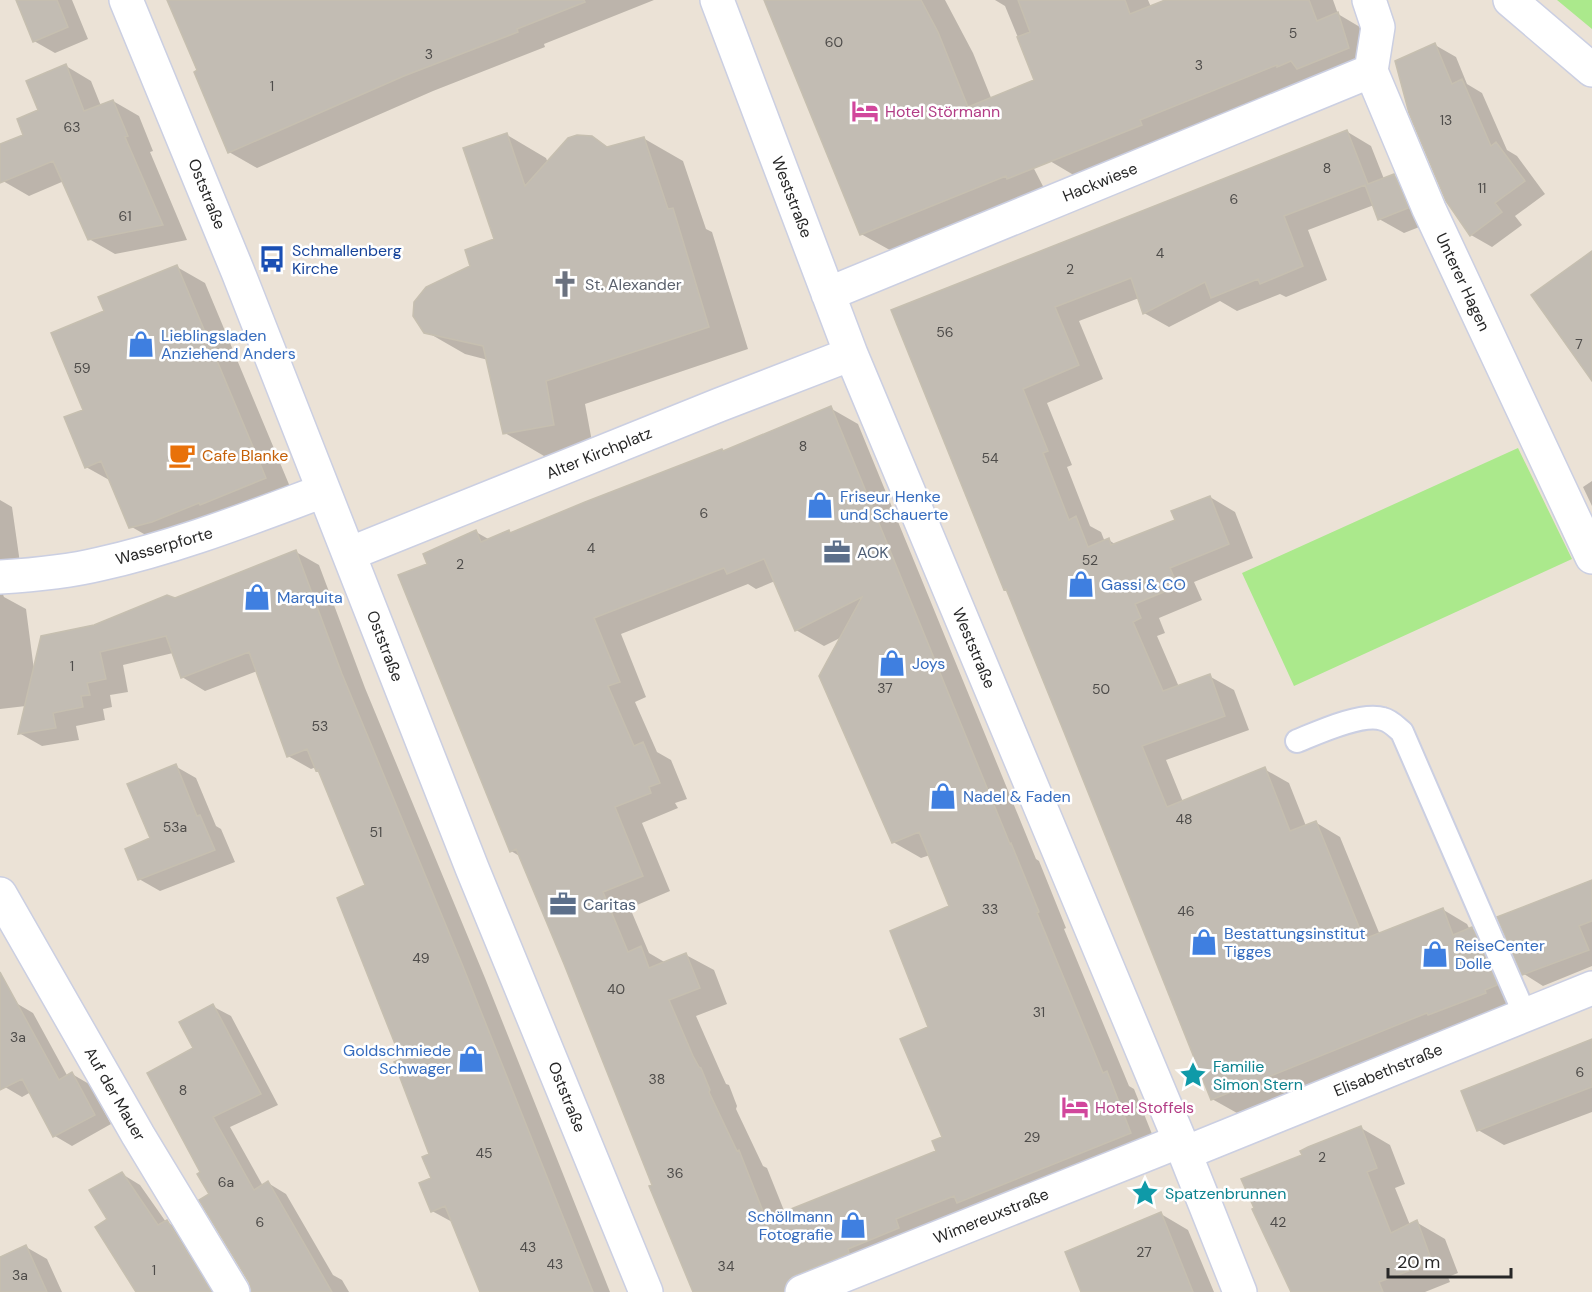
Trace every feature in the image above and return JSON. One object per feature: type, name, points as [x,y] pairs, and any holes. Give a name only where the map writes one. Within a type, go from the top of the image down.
[{"type":"street","name":"Oststraße","points":[[126,0],[194,164],[472,868],[646,1292]]},
{"type":"street","name":"Weststraße","points":[[717,0],[851,354],[1182,1147],[1240,1292]]},
{"type":"street","points":[[1369,0],[1378,27],[1371,71]]},
{"type":"street","points":[[1510,0],[1592,70]]},
{"type":"street","name":"Hackwiese","points":[[828,294],[1371,71]]},
{"type":"street","name":"Unterer Hagen","points":[[1371,71],[1429,209],[1592,557]]},
{"type":"street","name":"Alter Kirchplatz","points":[[349,554],[851,354]]},
{"type":"street","name":"Wasserpforte","points":[[0,577],[61,572],[152,551],[208,534],[323,491]]},
{"type":"street","name":"Auf der Mauer","points":[[0,894],[138,1135],[233,1292]]},
{"type":"street","name":"Elisabethstraße","points":[[1182,1147],[1592,988]]},
{"type":"street","name":"Wimereuxstraße","points":[[802,1292],[1182,1147]]},
{"type":"lane","points":[[1297,741],[1342,722],[1380,718],[1402,732],[1525,1015]]},
{"type":"green space","points":[[1557,0],[1592,0],[1592,29]]},
{"type":"green space","points":[[1518,448],[1572,559],[1294,686],[1242,573]]},
{"type":"building","points":[[16,0],[57,0],[68,27],[33,42]]},
{"type":"building","points":[[167,0],[584,0],[585,2],[517,29],[518,32],[404,76],[228,153],[194,72],[197,70]]},
{"type":"building","points":[[764,0],[921,0],[938,32],[968,107],[1034,80],[1017,37],[1030,32],[1018,0],[1125,0],[1130,14],[1165,0],[1309,0],[1317,21],[1338,12],[1349,48],[1297,69],[1291,61],[1277,67],[1277,65],[1140,120],[1142,125],[1007,179],[1006,176],[860,235]]},
{"type":"building","points":[[1435,43],[1452,84],[1462,79],[1491,146],[1496,142],[1525,181],[1495,203],[1502,212],[1470,236],[1446,201],[1409,113],[1395,61]]},
{"type":"building","points":[[66,64],[84,111],[113,100],[128,136],[125,137],[163,225],[88,240],[53,161],[0,183],[0,144],[23,135],[17,119],[38,110],[26,81]]},
{"type":"building","points":[[1347,130],[1368,184],[1394,174],[1408,208],[1378,220],[1365,185],[1284,216],[1303,266],[1260,284],[1258,279],[1211,298],[1205,282],[1143,314],[1131,278],[1055,307],[1079,365],[1023,389],[1048,451],[1043,453],[1069,520],[1076,516],[1088,547],[1109,538],[1111,545],[1175,520],[1171,511],[1210,496],[1229,544],[1170,568],[1178,586],[1135,604],[1141,618],[1133,622],[1163,691],[1210,674],[1225,716],[1142,746],[1167,807],[1265,767],[1290,831],[1316,821],[1364,939],[1443,908],[1453,935],[1472,927],[1497,985],[1485,990],[1486,993],[1428,1015],[1427,1013],[1211,1100],[1064,732],[891,310]]},
{"type":"building","name":"St. Alexander","points":[[507,133],[525,186],[568,138],[577,135],[592,136],[607,147],[644,137],[668,209],[673,208],[709,327],[546,381],[554,425],[503,434],[483,346],[424,333],[413,316],[414,302],[426,287],[470,266],[465,250],[494,239],[463,148]]},
{"type":"building","points":[[1592,251],[1592,381],[1531,295]]},
{"type":"building","points":[[177,265],[266,478],[200,505],[199,503],[152,522],[129,528],[101,461],[85,468],[64,417],[83,410],[51,333],[104,311],[98,297]]},
{"type":"building","points":[[831,406],[1103,1073],[1107,1071],[1131,1133],[957,1203],[954,1196],[896,1219],[899,1228],[848,1249],[849,1253],[795,1275],[787,1281],[784,1292],[693,1292],[649,1186],[652,1185],[564,964],[516,849],[510,852],[398,575],[427,564],[423,554],[476,530],[481,542],[509,530],[510,533],[722,449],[723,451]],"holes":[[[764,559],[795,631],[862,597],[819,676],[892,843],[919,832],[949,906],[890,931],[928,1027],[900,1039],[942,1137],[932,1141],[936,1151],[766,1219],[739,1150],[737,1151],[709,1092],[701,1068],[693,1056],[669,1000],[700,988],[686,953],[649,968],[641,946],[628,952],[603,892],[643,876],[615,807],[651,793],[649,787],[660,783],[643,742],[634,746],[608,686],[620,682],[594,618],[724,568],[727,574]]]},
{"type":"building","points":[[296,550],[342,674],[462,964],[593,1292],[480,1292],[445,1206],[431,1212],[419,1183],[431,1178],[422,1157],[429,1154],[394,1062],[401,1059],[337,898],[365,885],[318,770],[316,771],[307,749],[287,757],[249,652],[181,678],[166,636],[100,652],[106,679],[87,683],[90,695],[81,696],[83,707],[53,713],[56,728],[18,734],[41,636],[94,625],[167,595],[175,598]]},
{"type":"building","points":[[176,764],[197,816],[200,815],[215,850],[138,880],[125,849],[150,838],[127,784]]},
{"type":"building","points":[[1592,880],[1592,921],[1579,926],[1589,950],[1522,975],[1497,917]]},
{"type":"building","points":[[0,972],[59,1080],[72,1072],[95,1115],[53,1137],[22,1079],[0,1090]]},
{"type":"building","points":[[213,1004],[261,1094],[213,1117],[254,1190],[268,1181],[332,1292],[252,1292],[249,1282],[199,1200],[209,1194],[197,1174],[200,1172],[147,1073],[193,1048],[179,1022]]},
{"type":"building","points":[[1592,1039],[1592,1087],[1477,1131],[1461,1091]]},
{"type":"building","points":[[1361,1126],[1377,1168],[1367,1172],[1391,1233],[1417,1220],[1430,1256],[1420,1261],[1422,1266],[1379,1282],[1383,1292],[1291,1292],[1252,1209],[1254,1208],[1241,1179],[1302,1155],[1300,1151],[1308,1147]]},
{"type":"building","points":[[122,1172],[158,1225],[167,1220],[211,1292],[136,1292],[95,1227],[107,1219],[89,1190]]},
{"type":"building","points":[[1161,1212],[1193,1292],[1081,1292],[1065,1252]]},
{"type":"building","points":[[26,1245],[47,1292],[0,1292],[0,1257]]},
{"type":"place","name":"Hotel Störmann","points":[[865,111]]},
{"type":"place","name":"Schmallenberg Kirche","points":[[272,259]]},
{"type":"place","name":"St. Alexander","points":[[565,284]]},
{"type":"place","name":"Lieblingsladen Anziehend Anders","points":[[141,344]]},
{"type":"place","name":"Cafe Blanke","points":[[182,455]]},
{"type":"place","name":"Friseur Henke und Schauerte","points":[[820,505]]},
{"type":"place","name":"AOK","points":[[837,552]]},
{"type":"place","name":"Gassi & CO","points":[[1081,584]]},
{"type":"place","name":"Marquita","points":[[257,597]]},
{"type":"place","name":"Joys","points":[[892,663]]},
{"type":"place","name":"Nadel & Faden","points":[[943,796]]},
{"type":"place","name":"Caritas","points":[[563,904]]},
{"type":"place","name":"Bestattungsinstitut Tigges","points":[[1204,942]]},
{"type":"place","name":"ReiseCenter Dolle","points":[[1435,954]]},
{"type":"place","name":"Goldschmiede Schwager","points":[[471,1059]]},
{"type":"place","name":"Familie Simon Stern","points":[[1193,1075]]},
{"type":"place","name":"Hotel Stoffels","points":[[1075,1107]]},
{"type":"place","name":"Spatzenbrunnen","points":[[1145,1193]]},
{"type":"place","name":"Schöllmann Fotografie","points":[[853,1225]]}]
